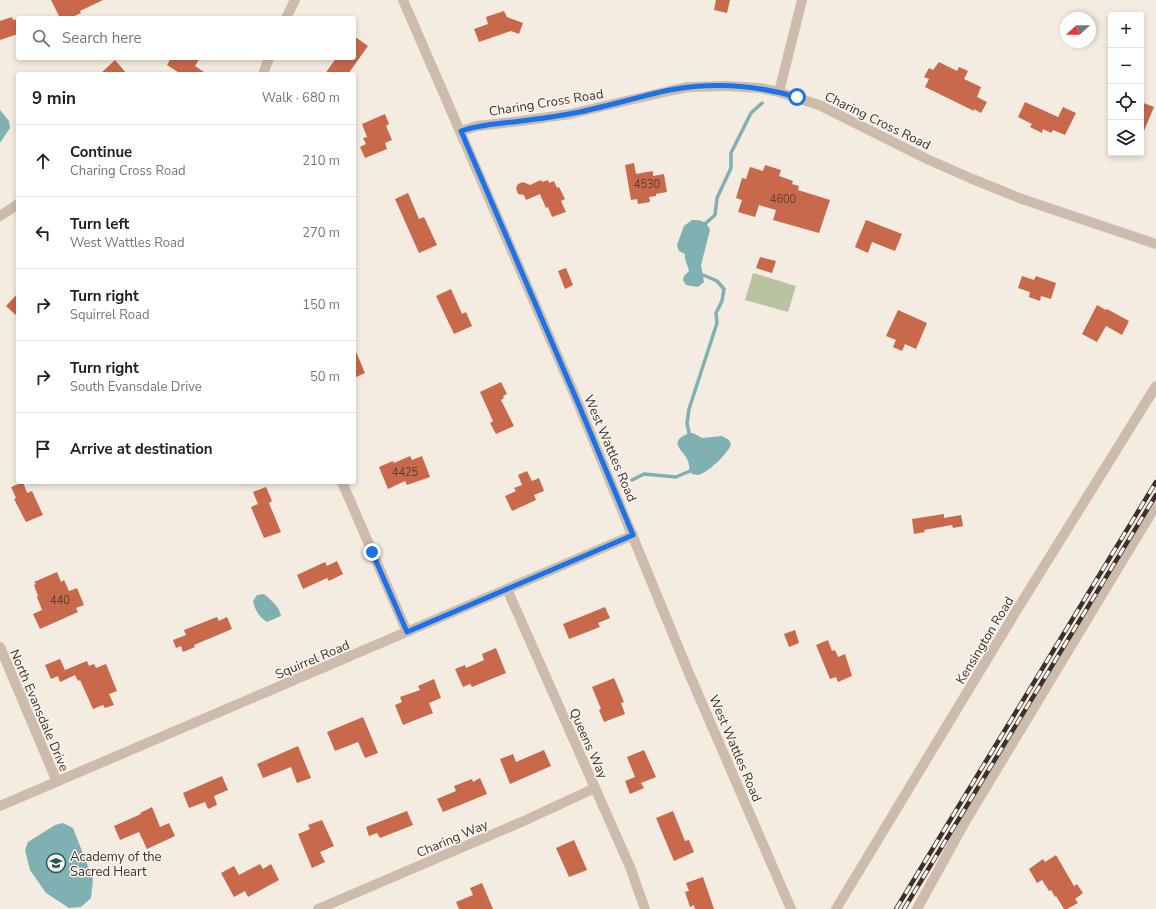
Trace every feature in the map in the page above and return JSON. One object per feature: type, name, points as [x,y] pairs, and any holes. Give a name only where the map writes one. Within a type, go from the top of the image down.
[{"type":"street","points":[[287,16],[295,0]]},
{"type":"street","name":"West Wattles Road","points":[[403,0],[578,403],[692,678],[791,909]]},
{"type":"street","points":[[779,92],[802,0]]},
{"type":"street","points":[[264,72],[268,60]]},
{"type":"street","name":"Charing Cross Road","points":[[461,131],[477,126],[570,114],[669,90],[688,87],[738,86],[779,92],[819,105],[927,159],[989,186],[1060,213],[1156,244]]},
{"type":"street","points":[[0,216],[16,205]]},
{"type":"street","name":"Kensington Road","points":[[836,909],[1015,613],[1156,386]]},
{"type":"street","points":[[343,484],[407,632]]},
{"type":"street","points":[[916,909],[965,822],[1156,506]]},
{"type":"street","name":"Squirrel Road","points":[[0,806],[633,535]]},
{"type":"street","name":"Queens Way","points":[[507,589],[637,885],[645,909]]},
{"type":"street","name":"North Evansdale Drive","points":[[0,648],[57,782]]},
{"type":"street","name":"Charing Way","points":[[318,909],[513,826],[595,788]]},
{"type":"green space","points":[[753,273],[796,286],[788,312],[745,300]]},
{"type":"water","points":[[0,110],[9,121],[10,128],[0,143]]},
{"type":"water","points":[[692,220],[703,222],[710,230],[701,265],[704,282],[698,287],[686,285],[683,280],[684,276],[689,271],[685,254],[679,251],[677,245],[684,226]]},
{"type":"water","points":[[689,433],[693,433],[702,438],[722,436],[729,440],[731,445],[721,458],[707,471],[698,475],[692,474],[686,457],[678,447],[679,440]]},
{"type":"water","points":[[264,594],[277,606],[281,616],[267,622],[258,613],[253,601],[257,595]]},
{"type":"water","points":[[63,823],[73,828],[93,879],[91,898],[81,907],[69,908],[46,893],[30,870],[25,850],[28,842],[55,825]]},
{"type":"building","points":[[51,0],[103,0],[80,11],[81,13],[74,16],[59,16]]},
{"type":"building","points":[[716,0],[730,0],[727,13],[714,10]]},
{"type":"building","points":[[504,11],[507,17],[523,23],[519,34],[511,31],[479,42],[474,29],[488,24],[486,17]]},
{"type":"building","points":[[12,17],[13,20],[16,19],[16,35],[0,40],[0,21]]},
{"type":"building","points":[[356,37],[368,46],[349,72],[326,72],[335,60],[356,60]]},
{"type":"building","points":[[115,60],[125,72],[102,72]]},
{"type":"building","points":[[170,60],[199,60],[195,66],[204,72],[178,72],[167,65]]},
{"type":"building","points":[[939,62],[957,71],[959,67],[968,71],[964,79],[981,87],[977,97],[987,102],[981,113],[925,87],[929,79],[924,77],[929,68],[933,70]]},
{"type":"building","points":[[1025,102],[1058,117],[1063,107],[1076,113],[1065,135],[1053,130],[1051,133],[1043,129],[1042,133],[1030,127],[1032,124],[1018,117]]},
{"type":"building","points":[[1144,103],[1154,107],[1144,131]]},
{"type":"building","points":[[385,114],[389,124],[386,126],[392,140],[385,143],[387,149],[365,158],[360,147],[366,144],[363,138],[367,137],[362,124]]},
{"type":"building","points":[[634,163],[636,174],[653,171],[653,176],[664,174],[667,192],[649,197],[650,202],[638,204],[637,199],[631,200],[625,165]]},
{"type":"building","points":[[765,165],[781,170],[779,176],[793,181],[792,184],[799,186],[798,190],[830,200],[819,233],[773,220],[776,210],[759,205],[755,217],[738,212],[742,200],[736,198],[742,178],[746,179],[750,167],[763,171]]},
{"type":"building","points":[[541,180],[542,182],[548,180],[549,183],[554,181],[557,188],[559,187],[565,199],[561,201],[566,212],[552,217],[540,194],[526,200],[524,195],[518,194],[516,188],[518,184],[523,182],[530,185]]},
{"type":"building","points":[[408,193],[419,219],[424,217],[437,245],[419,253],[395,199]]},
{"type":"building","points":[[866,220],[902,234],[895,251],[872,242],[868,253],[855,247]]},
{"type":"building","points":[[760,257],[776,261],[772,273],[756,268]]},
{"type":"building","points":[[566,268],[573,285],[565,289],[558,271]]},
{"type":"building","points":[[1022,276],[1034,280],[1036,276],[1056,283],[1051,299],[1041,296],[1040,301],[1029,297],[1030,292],[1018,288]]},
{"type":"building","points":[[451,289],[462,314],[466,312],[472,326],[454,334],[436,296]]},
{"type":"building","points":[[16,295],[16,315],[6,306]]},
{"type":"building","points":[[1097,305],[1129,321],[1122,335],[1106,326],[1097,342],[1082,334]]},
{"type":"building","points":[[898,310],[927,323],[916,349],[905,344],[902,351],[893,347],[896,340],[886,336]]},
{"type":"building","points":[[356,352],[365,373],[356,377]]},
{"type":"building","points":[[501,382],[507,394],[503,396],[504,398],[501,400],[514,426],[496,434],[490,423],[493,421],[480,392]]},
{"type":"building","points":[[410,456],[412,460],[422,456],[430,477],[407,485],[405,481],[388,489],[379,467],[393,461],[394,463]]},
{"type":"building","points":[[527,471],[532,481],[539,478],[544,491],[534,495],[536,500],[512,511],[505,496],[516,491],[514,488],[522,485],[518,475]]},
{"type":"building","points":[[18,484],[24,484],[27,493],[32,491],[43,515],[26,522],[14,499],[16,498],[11,487]]},
{"type":"building","points":[[266,487],[272,501],[269,503],[281,532],[264,538],[251,507],[258,504],[253,492]]},
{"type":"building","points":[[944,514],[944,518],[961,515],[963,526],[953,528],[952,525],[924,530],[925,532],[914,534],[912,519]]},
{"type":"building","points":[[337,561],[343,574],[329,581],[327,578],[303,589],[297,575],[325,562],[327,566]]},
{"type":"building","points":[[57,572],[61,582],[64,580],[69,591],[77,588],[84,605],[76,608],[78,612],[40,629],[33,614],[42,610],[34,585],[36,584],[34,582]]},
{"type":"building","points":[[605,607],[610,618],[598,623],[600,627],[569,639],[563,624]]},
{"type":"building","points":[[217,617],[219,621],[227,617],[232,629],[194,645],[195,647],[183,652],[181,646],[176,648],[173,640],[186,635],[184,630]]},
{"type":"building","points":[[795,630],[799,643],[789,647],[784,634]]},
{"type":"building","points":[[828,640],[832,651],[835,650],[838,657],[845,654],[852,676],[838,682],[836,677],[830,679],[816,645]]},
{"type":"building","points":[[496,648],[506,673],[472,687],[470,684],[463,687],[455,669],[465,665],[466,668],[484,660],[482,654]]},
{"type":"building","points":[[60,659],[65,670],[87,661],[89,666],[94,664],[96,668],[106,664],[117,691],[109,694],[114,705],[105,708],[103,705],[93,709],[80,680],[78,681],[75,675],[60,682],[58,676],[51,679],[45,665]]},
{"type":"building","points":[[614,678],[624,702],[621,703],[625,714],[604,722],[599,710],[601,709],[592,687]]},
{"type":"building","points":[[434,679],[441,698],[429,703],[433,713],[403,725],[395,705],[402,702],[400,697],[420,690],[418,686]]},
{"type":"building","points":[[363,717],[378,753],[365,758],[358,742],[335,751],[327,732]]},
{"type":"building","points":[[298,746],[311,778],[297,783],[291,767],[263,778],[257,764]]},
{"type":"building","points":[[544,750],[551,766],[510,784],[500,759],[513,754],[516,762]]},
{"type":"building","points":[[644,750],[656,777],[641,783],[644,788],[630,794],[625,781],[635,777],[627,757]]},
{"type":"building","points":[[222,776],[228,790],[214,796],[217,805],[208,809],[205,802],[189,808],[183,793]]},
{"type":"building","points":[[480,778],[487,794],[443,812],[437,799],[456,791],[454,786],[472,779],[473,782]]},
{"type":"building","points":[[152,807],[160,827],[169,823],[175,836],[147,849],[139,832],[120,840],[114,826],[141,814],[140,813]]},
{"type":"building","points":[[407,811],[413,825],[380,838],[377,833],[369,836],[366,827]]},
{"type":"building","points":[[673,811],[685,841],[689,840],[694,852],[674,861],[656,818]]},
{"type":"building","points":[[322,820],[334,846],[320,852],[325,862],[312,868],[298,834],[310,829],[308,825]]},
{"type":"building","points":[[574,840],[587,870],[569,877],[556,848]]},
{"type":"building","points":[[1056,855],[1074,886],[1077,884],[1083,893],[1075,899],[1078,903],[1067,909],[1064,909],[1056,896],[1055,897],[1051,890],[1049,891],[1042,880],[1037,883],[1029,869],[1043,859],[1045,862]]},
{"type":"building","points":[[260,864],[263,869],[271,864],[279,880],[248,897],[245,891],[234,897],[221,873],[234,866],[239,875]]},
{"type":"building","points":[[703,877],[714,909],[695,909],[694,905],[690,907],[685,892],[689,891],[686,883]]},
{"type":"building","points":[[482,883],[493,909],[459,909],[456,902],[473,895],[470,888]]},
{"type":"waterway","points":[[706,223],[715,215],[717,198],[731,168],[731,153],[751,113],[762,103]]},
{"type":"waterway","points":[[689,433],[687,423],[689,409],[717,323],[716,313],[722,301],[724,289],[717,281],[703,275]]},
{"type":"waterway","points":[[632,480],[644,474],[676,477],[690,471]]},
{"type":"railway","points":[[896,909],[1156,482]]},
{"type":"railway","points":[[904,909],[1156,495]]},
{"type":"place","name":"Academy of the Sacred Heart","points":[[56,863]]},
{"type":"route","points":[[372,552],[407,632],[633,535],[597,447],[461,131],[477,126],[549,118],[570,114],[669,90],[688,87],[726,86],[760,88],[797,97]]}]
